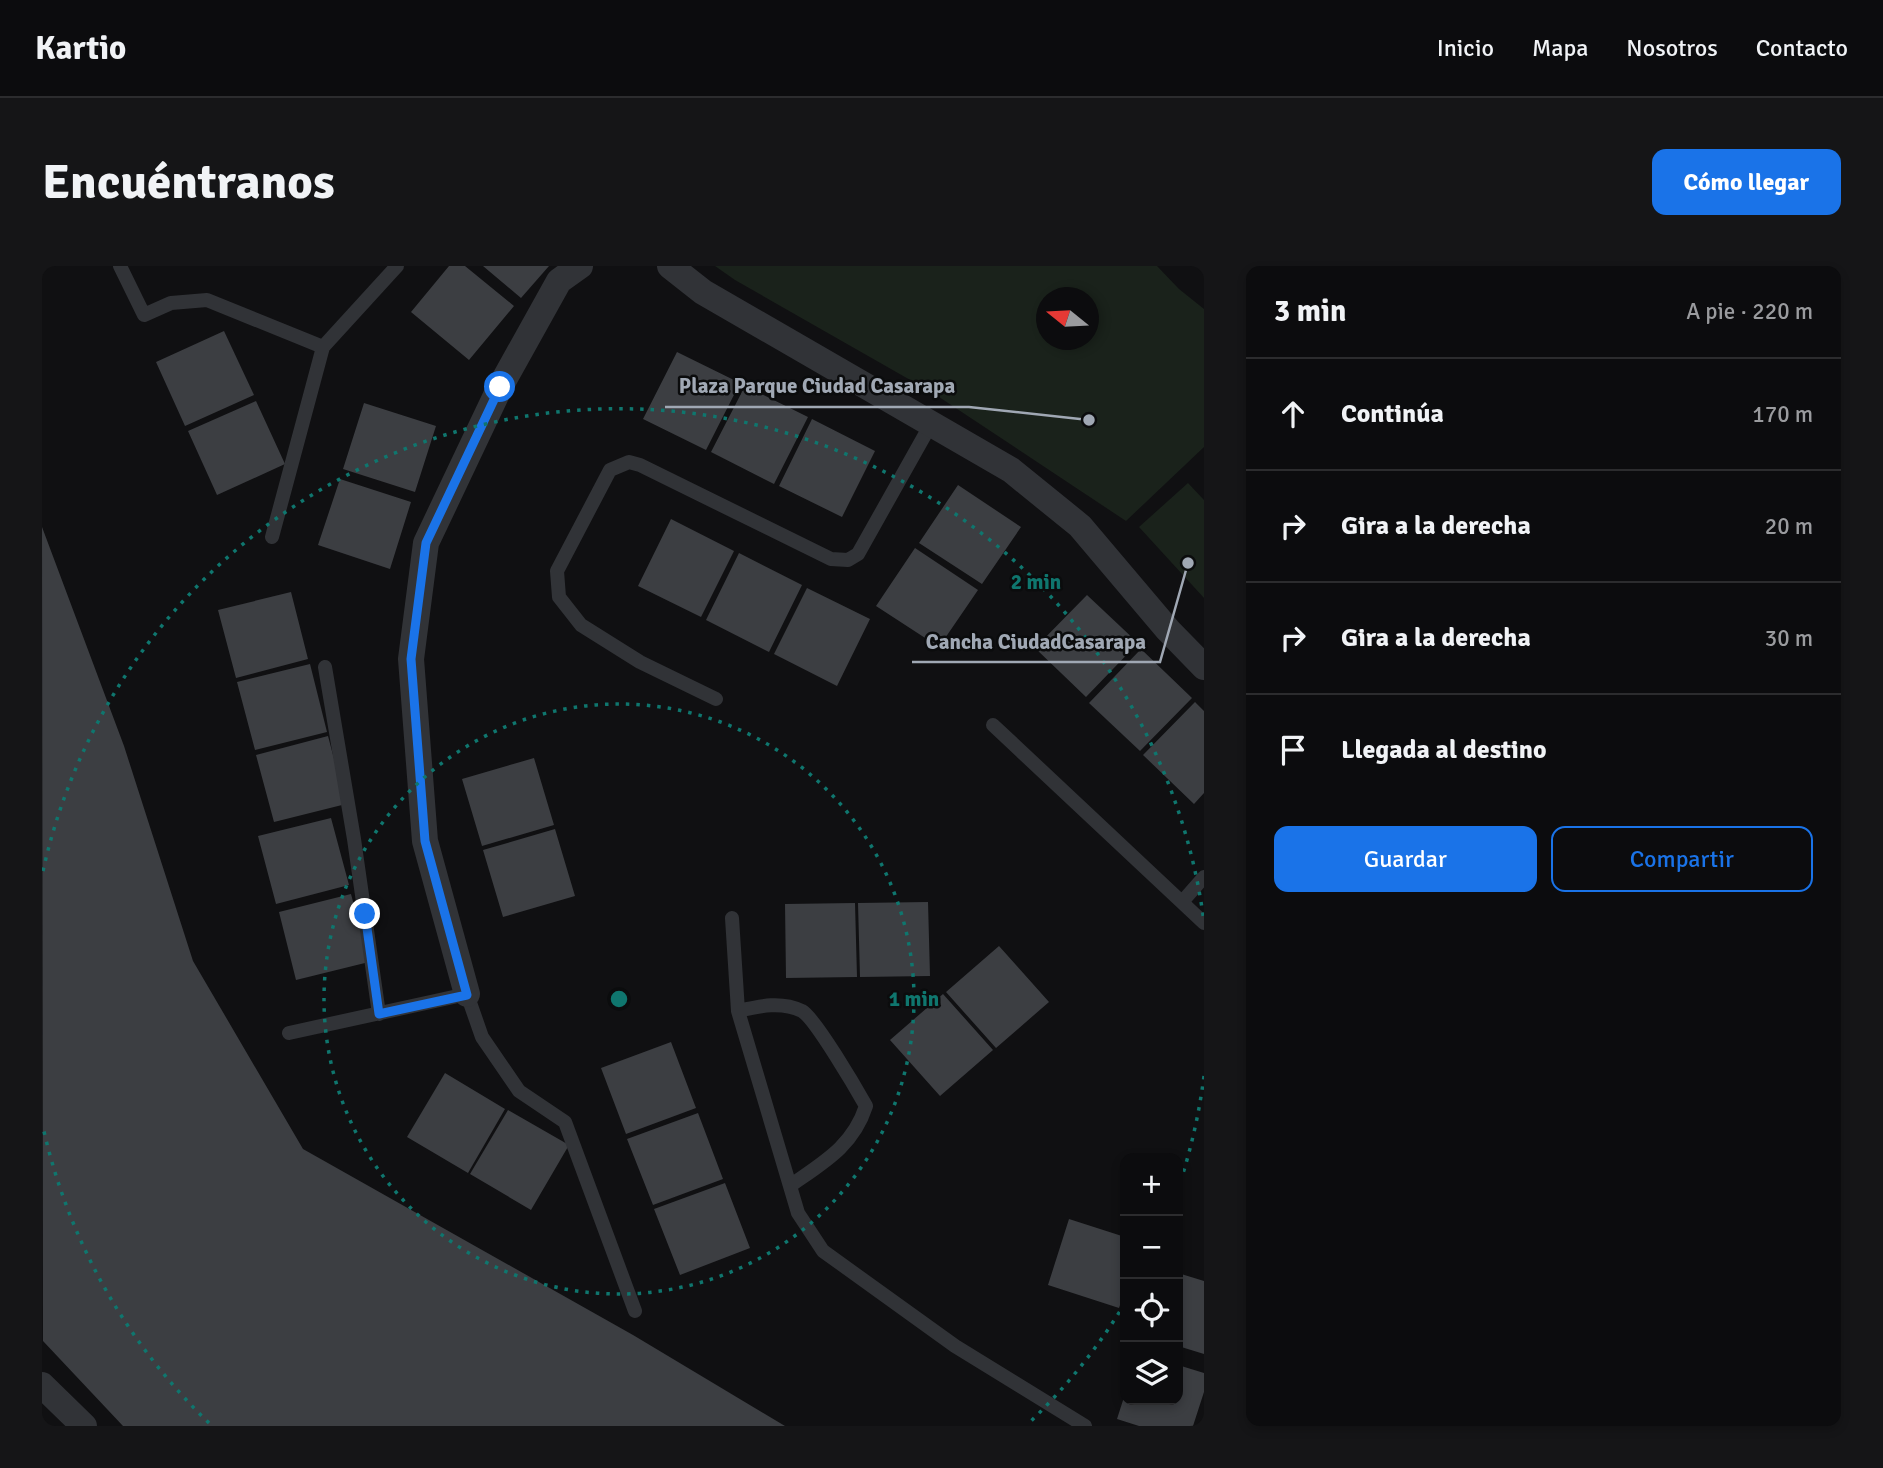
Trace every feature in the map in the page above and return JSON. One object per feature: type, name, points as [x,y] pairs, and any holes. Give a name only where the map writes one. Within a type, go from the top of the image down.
[{"type":"street","points":[[467,995],[425,841],[411,659],[426,543],[506,376],[559,281],[580,266]]},
{"type":"street","points":[[670,266],[704,292],[1011,470],[1080,526],[1168,630],[1204,667]]},
{"type":"street","points":[[42,1385],[84,1426]]},
{"type":"lane","points":[[120,266],[144,315],[171,303],[207,300],[323,347]]},
{"type":"lane","points":[[272,537],[323,347],[397,266]]},
{"type":"lane","points":[[716,699],[640,662],[581,625],[559,597],[558,571],[610,470],[629,462],[640,465],[831,559],[848,560],[858,554],[931,424]]},
{"type":"lane","points":[[325,667],[354,839],[379,1014]]},
{"type":"lane","points":[[993,725],[1204,923]]},
{"type":"lane","points":[[1182,902],[1204,877]]},
{"type":"lane","points":[[732,918],[738,1011],[798,1213],[823,1251],[956,1346],[1085,1426]]},
{"type":"lane","points":[[289,1033],[467,995],[482,1037],[519,1091],[565,1122],[635,1311]]},
{"type":"lane","points":[[738,1011],[772,1003],[804,1012],[852,1078],[866,1106],[859,1126],[840,1150],[791,1185]]},
{"type":"shaded area","points":[[715,266],[1157,266],[1179,289],[1204,309],[1204,447],[1126,521],[933,393]]},
{"type":"shaded area","points":[[1188,483],[1204,500],[1204,598],[1139,527]]},
{"type":"building","points":[[449,266],[465,266],[514,306],[469,360],[411,312]]},
{"type":"building","points":[[483,266],[549,266],[521,298]]},
{"type":"building","points":[[224,331],[254,395],[185,426],[156,362]]},
{"type":"building","points":[[677,352],[740,383],[706,450],[643,419]]},
{"type":"building","points":[[745,386],[808,417],[774,484],[711,452]]},
{"type":"building","points":[[256,401],[285,464],[217,495],[188,431]]},
{"type":"building","points":[[364,403],[436,426],[415,492],[343,469]]},
{"type":"building","points":[[812,419],[875,451],[842,517],[779,486]]},
{"type":"building","points":[[340,479],[411,502],[390,569],[318,545]]},
{"type":"building","points":[[958,485],[1021,527],[982,584],[919,543]]},
{"type":"building","points":[[671,519],[734,551],[701,617],[638,586]]},
{"type":"building","points":[[42,527],[124,746],[193,961],[303,1149],[633,1335],[785,1426],[123,1426],[43,1341]]},
{"type":"building","points":[[915,548],[978,590],[939,647],[876,606]]},
{"type":"building","points":[[739,553],[802,585],[769,652],[706,620]]},
{"type":"building","points":[[807,588],[870,619],[837,686],[774,654]]},
{"type":"building","points":[[291,592],[308,659],[236,678],[218,610]]},
{"type":"building","points":[[1087,595],[1138,643],[1086,697],[1035,648]]},
{"type":"building","points":[[1141,649],[1192,698],[1140,751],[1089,703]]},
{"type":"building","points":[[310,664],[327,732],[255,750],[237,682]]},
{"type":"building","points":[[1195,702],[1204,711],[1204,793],[1194,804],[1143,755]]},
{"type":"building","points":[[328,736],[346,804],[274,822],[256,755]]},
{"type":"building","points":[[534,758],[554,825],[482,846],[462,779]]},
{"type":"building","points":[[331,818],[349,885],[276,904],[258,836]]},
{"type":"building","points":[[555,829],[575,896],[503,917],[483,850]]},
{"type":"building","points":[[351,894],[369,962],[296,980],[279,912]]},
{"type":"building","points":[[928,902],[930,976],[860,977],[858,903]]},
{"type":"building","points":[[855,903],[857,977],[786,978],[785,904]]},
{"type":"building","points":[[999,946],[1049,1002],[996,1048],[946,992]]},
{"type":"building","points":[[943,994],[993,1050],[940,1096],[890,1040]]},
{"type":"building","points":[[671,1042],[696,1108],[626,1134],[601,1068]]},
{"type":"building","points":[[445,1073],[505,1109],[468,1173],[407,1137]]},
{"type":"building","points":[[508,1110],[569,1145],[531,1210],[470,1174]]},
{"type":"building","points":[[698,1113],[723,1179],[653,1205],[627,1139]]},
{"type":"building","points":[[725,1183],[750,1248],[680,1275],[654,1209]]},
{"type":"building","points":[[1069,1219],[1120,1235],[1119,1308],[1048,1285]]},
{"type":"building","points":[[1183,1275],[1204,1281],[1204,1354],[1183,1348]]},
{"type":"building","points":[[1183,1367],[1204,1373],[1204,1392],[1193,1426],[1139,1426],[1117,1419],[1121,1405],[1183,1405]]},
{"type":"place","name":"Plaza Parque Ciudad Casarapa","points":[[1089,420]]},
{"type":"place","name":"Cancha CiudadCasarapa","points":[[1188,563]]},
{"type":"route","points":[[365,914],[379,1014],[467,995],[425,841],[411,659],[426,543],[500,387]]}]
